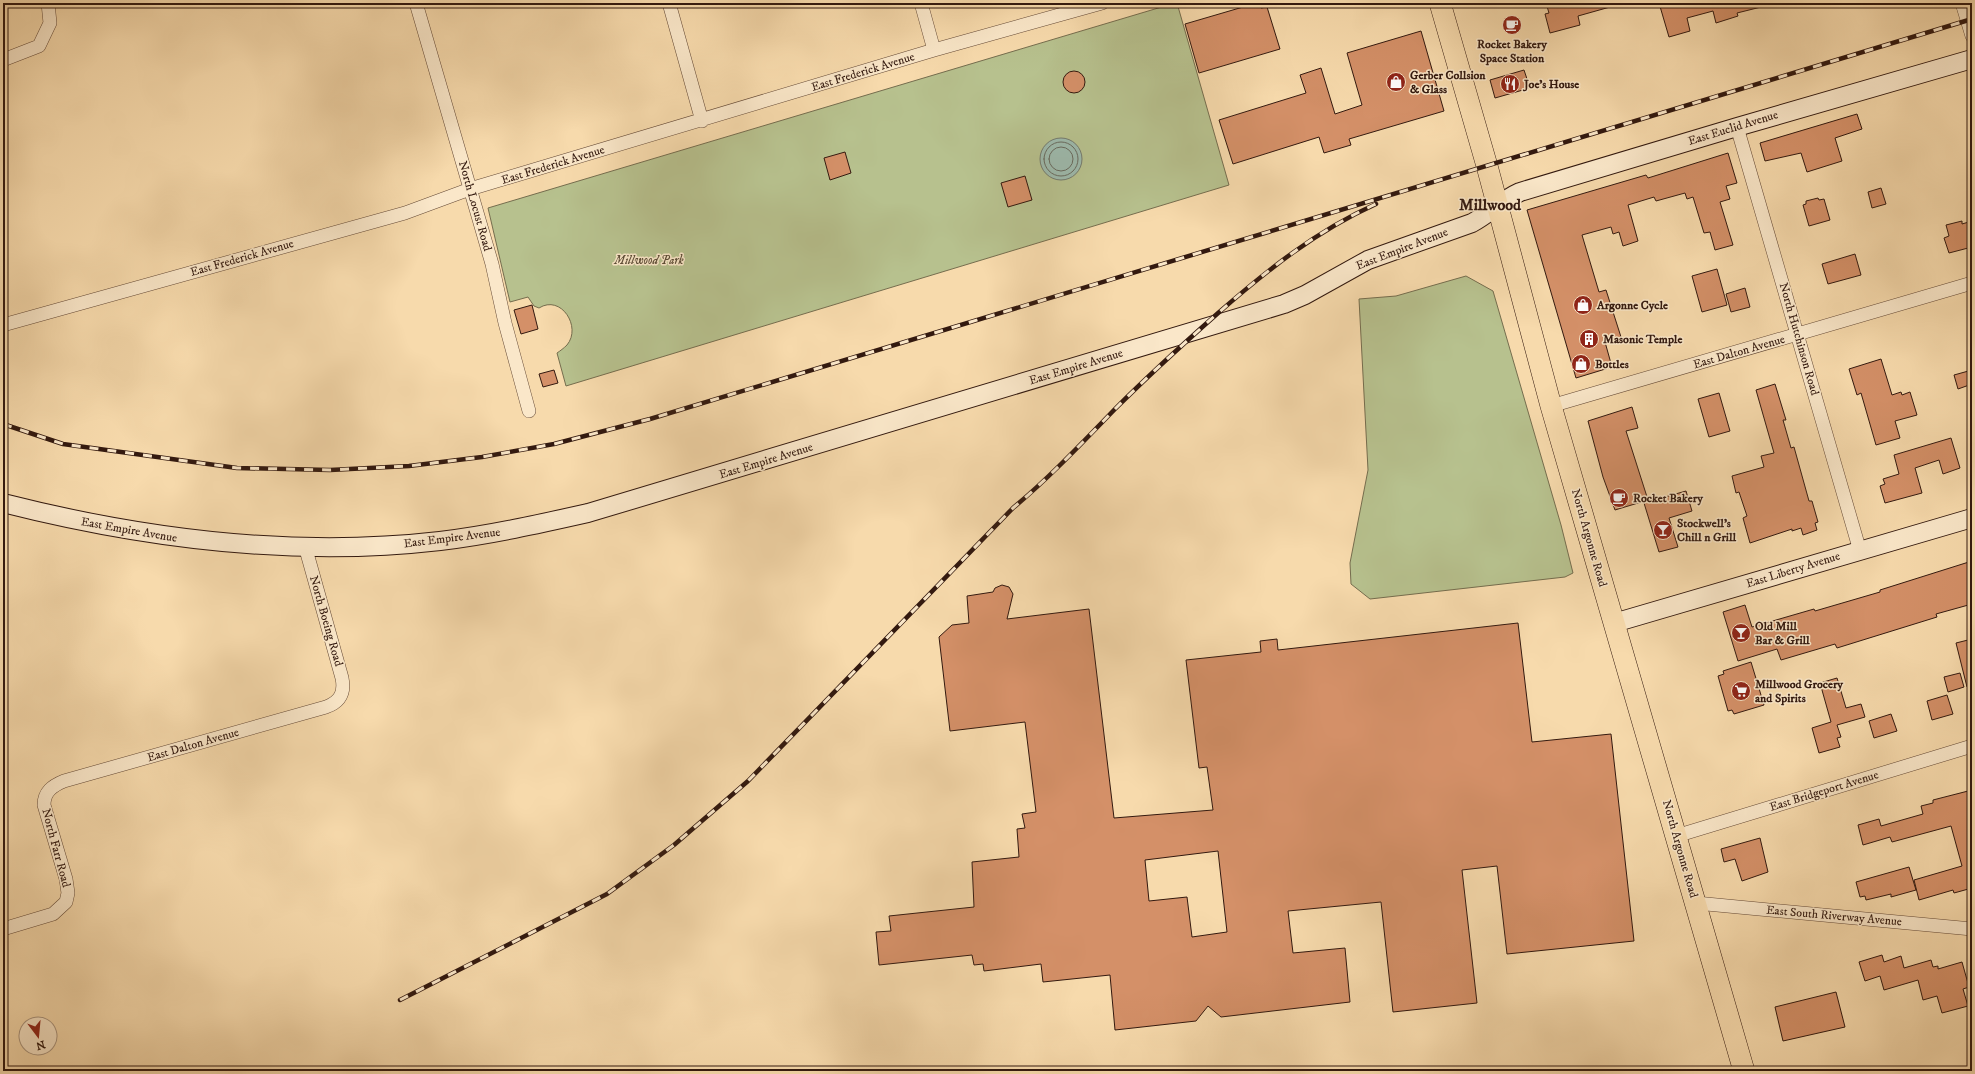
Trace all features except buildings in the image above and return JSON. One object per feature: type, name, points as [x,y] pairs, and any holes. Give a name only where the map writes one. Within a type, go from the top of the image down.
[{"type":"main road","name":"North Argonne Road","points":[[1440,3],[1551,406],[1744,1071]]},
{"type":"street","points":[[3,60],[39,46],[50,22],[48,3]]},
{"type":"street","name":"North Locust Road","points":[[416,3],[492,264],[505,323],[529,411]]},
{"type":"street","points":[[669,3],[702,121]]},
{"type":"street","points":[[921,3],[934,50]]},
{"type":"street","name":"East Frederick Avenue","points":[[3,325],[404,213],[470,189],[702,121],[934,50],[1102,3]]},
{"type":"street","points":[[1962,3],[1972,36]]},
{"type":"street","name":"East Euclid Avenue","points":[[1497,206],[1511,196],[1520,192],[1972,59]]},
{"type":"street","name":"North Hutchinson Road","points":[[1737,127],[1860,551]]},
{"type":"street","name":"East Empire Avenue","points":[[3,503],[69,519],[164,536],[224,543],[305,546],[393,545],[439,541],[515,529],[595,512],[1284,304],[1305,295],[1368,260],[1472,223],[1497,206]]},
{"type":"street","name":"East Dalton Avenue","points":[[1551,406],[1972,283]]},
{"type":"street","name":"East Liberty Avenue","points":[[1614,623],[1972,518]]},
{"type":"street","name":"North Boeing Road","points":[[305,546],[342,678],[343,691],[341,696]]},
{"type":"street","name":"East Dalton Avenue","points":[[46,794],[53,787],[64,781],[326,707],[337,701],[341,696]]},
{"type":"street","name":"East Bridgeport Avenue","points":[[1676,836],[1972,746]]},
{"type":"street","name":"North Farr Road","points":[[3,929],[53,914],[66,902],[68,893],[66,879],[45,809],[44,800],[46,794]]},
{"type":"street","name":"East South Riverway Avenue","points":[[1696,903],[1972,929]]},
{"type":"green space","name":"Millwood Park","points":[[1177,3],[1229,185],[566,386],[557,353],[567,345],[571,338],[571,322],[567,314],[555,305],[547,305],[539,308],[534,306],[528,297],[510,302],[488,208]]},
{"type":"green space","points":[[1466,276],[1493,291],[1561,525],[1573,573],[1565,577],[1370,599],[1351,584],[1350,563],[1368,470],[1359,299],[1396,296]]},
{"type":"water","points":[[1057,138],[1065,138],[1073,141],[1079,147],[1082,159],[1079,171],[1073,177],[1065,180],[1057,180],[1049,177],[1043,171],[1040,163],[1040,155],[1043,147],[1049,141]]},
{"type":"railway","points":[[3,424],[63,444],[237,468],[330,470],[409,466],[482,457],[554,444],[650,419],[1972,19]]},
{"type":"railway","points":[[400,1000],[607,894],[674,845],[748,781],[1013,508],[1178,349],[1235,298],[1292,253],[1312,239],[1376,204]]},
{"type":"place","name":"Rocket Bakery Space Station","points":[[1512,25]]},
{"type":"place","name":"Gerber Collsion & Glass","points":[[1396,82]]},
{"type":"place","name":"Joe's House","points":[[1510,84]]},
{"type":"place","name":"Argonne Cycle","points":[[1583,305]]},
{"type":"place","name":"Masonic Temple","points":[[1589,339]]},
{"type":"place","name":"Bottles","points":[[1581,364]]},
{"type":"place","name":"Rocket Bakery","points":[[1619,498]]},
{"type":"place","name":"Stockwell’s Chill n Grill","points":[[1663,530]]},
{"type":"place","name":"Old Mill Bar & Grill","points":[[1741,633]]},
{"type":"place","name":"Millwood Grocery and Spirits","points":[[1741,691]]},
{"type":"district","name":"Millwood","points":[[1490,205]]}]
